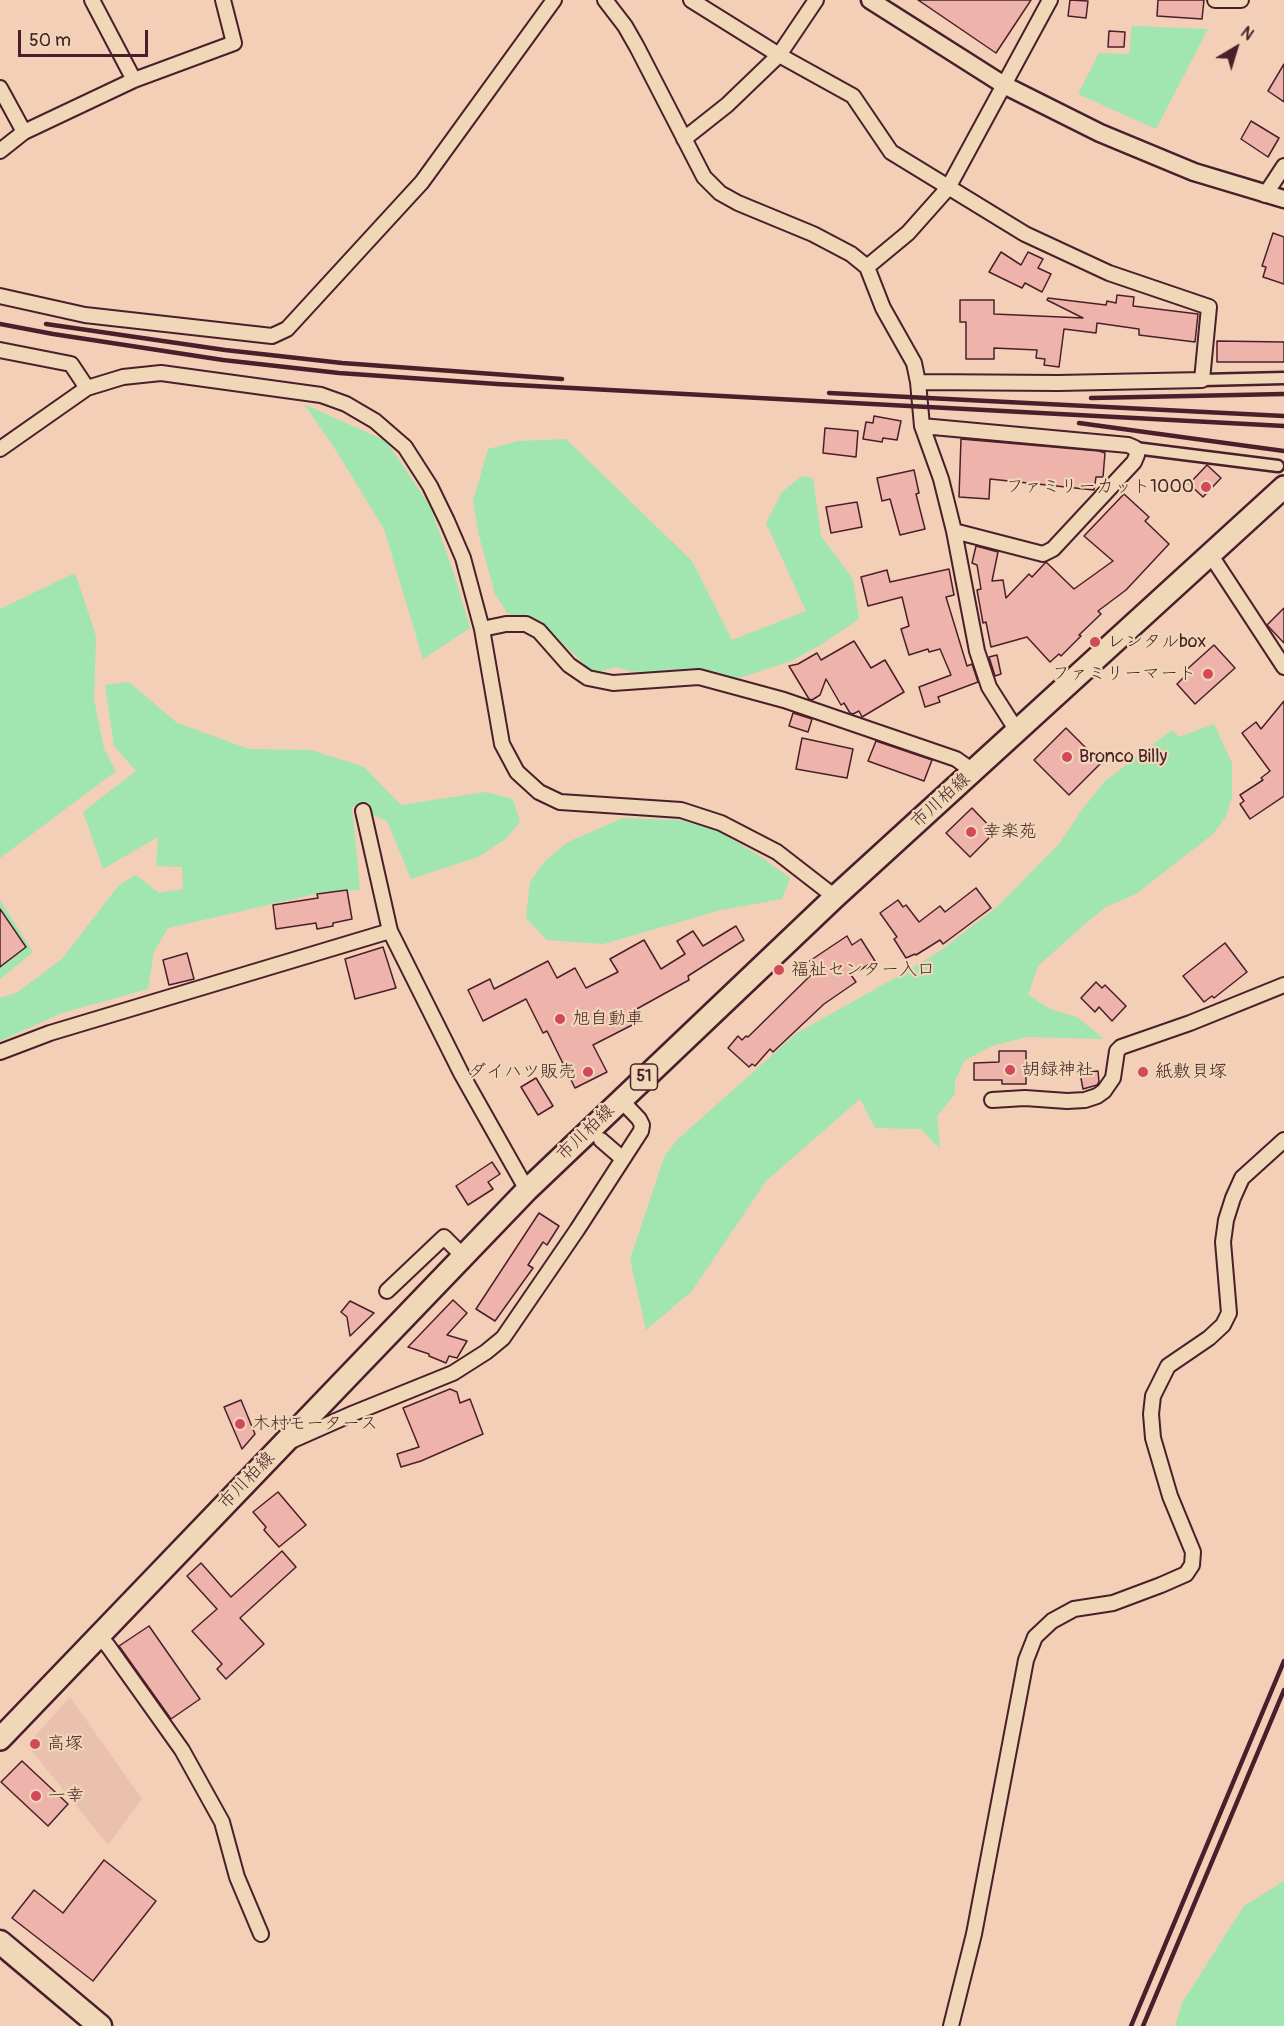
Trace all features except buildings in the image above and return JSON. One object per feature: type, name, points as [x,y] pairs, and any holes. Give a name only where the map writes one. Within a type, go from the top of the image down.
[{"type":"highway","points":[[0,1942],[100,2026]]},
{"type":"main road","name":"市川柏線","points":[[0,1739],[463,1256],[620,1099],[835,897],[1284,487]]},
{"type":"street","points":[[92,0],[134,80]]},
{"type":"street","points":[[0,151],[24,132],[134,80],[234,43],[223,0]]},
{"type":"street","points":[[0,296],[85,315],[272,336],[287,329],[422,182],[554,0]]},
{"type":"street","points":[[604,0],[625,26],[704,177],[720,193],[738,203],[813,234],[851,254],[867,267],[883,308],[914,363],[922,426],[942,479],[977,651],[989,687],[1017,731]]},
{"type":"street","points":[[691,0],[779,55],[853,96],[891,152],[1025,234],[1109,273],[1209,308],[1202,380]]},
{"type":"street","points":[[684,139],[727,105],[779,55],[816,0]]},
{"type":"street","points":[[870,0],[1004,85],[1100,133],[1194,172],[1284,199]]},
{"type":"street","points":[[867,267],[908,234],[948,188],[1050,0]]},
{"type":"street","points":[[1215,0],[1241,0]]},
{"type":"street","points":[[0,88],[24,132]]},
{"type":"street","points":[[1265,195],[1284,166]]},
{"type":"street","points":[[0,350],[71,364],[87,388]]},
{"type":"street","points":[[0,448],[87,388],[123,376],[161,373],[321,395],[346,404],[375,421],[405,447],[430,486],[463,558],[482,629],[502,744],[517,772],[539,792],[560,802],[681,810],[711,820],[777,852],[835,897]]},
{"type":"street","points":[[918,382],[1058,383],[1284,378]]},
{"type":"street","points":[[922,426],[1128,445],[1135,448],[1278,466]]},
{"type":"street","points":[[954,531],[1043,554],[1053,549],[1134,462],[1137,455],[1135,448]]},
{"type":"street","points":[[1210,555],[1284,667]]},
{"type":"street","points":[[482,629],[506,624],[526,624],[539,631],[569,665],[588,678],[613,683],[699,677],[805,707],[956,759],[973,771]]},
{"type":"street","points":[[363,812],[390,931],[461,1073],[527,1190]]},
{"type":"street","points":[[0,1052],[50,1033],[390,931]]},
{"type":"street","points":[[992,1100],[1024,1098],[1067,1101],[1085,1100],[1097,1096],[1104,1091],[1113,1078],[1118,1051],[1121,1047],[1190,1023],[1284,985]]},
{"type":"street","points":[[274,1453],[290,1442],[343,1417],[453,1373],[503,1338],[558,1259],[641,1131],[642,1125],[620,1099]]},
{"type":"street","points":[[600,1140],[623,1159]]},
{"type":"street","points":[[951,2026],[974,1934],[1026,1660],[1035,1638],[1052,1621],[1074,1609],[1113,1603],[1151,1589],[1186,1574],[1192,1565],[1193,1552],[1170,1496],[1153,1438],[1151,1414],[1154,1396],[1168,1366],[1209,1338],[1223,1325],[1229,1313],[1223,1242],[1226,1220],[1233,1198],[1242,1178],[1284,1140]]},
{"type":"street","points":[[387,1292],[444,1237],[463,1256]]},
{"type":"street","points":[[99,1636],[182,1750],[222,1822],[237,1877],[261,1934]]},
{"type":"shaded area","points":[[70,1697],[142,1799],[108,1845],[27,1745]]},
{"type":"green space","points":[[1132,26],[1208,29],[1156,129],[1078,94],[1099,53],[1129,54]]},
{"type":"green space","points":[[304,404],[386,441],[430,506],[470,628],[423,659],[384,529],[332,444]]},
{"type":"green space","points":[[566,439],[692,561],[732,640],[806,611],[766,523],[782,492],[802,476],[813,478],[821,536],[853,579],[859,619],[822,644],[791,661],[739,678],[629,671],[617,667],[593,673],[540,621],[508,614],[495,594],[479,536],[473,501],[488,449],[519,441]]},
{"type":"green space","points":[[75,573],[96,636],[94,699],[104,749],[116,771],[0,858],[0,609]]},
{"type":"green space","points":[[129,682],[177,723],[249,749],[311,750],[364,767],[401,805],[485,792],[513,799],[520,822],[507,838],[478,857],[411,879],[387,821],[352,806],[360,890],[324,892],[168,928],[154,952],[148,989],[62,1013],[0,1041],[0,998],[18,992],[62,959],[119,885],[136,875],[159,893],[183,889],[182,867],[156,866],[158,837],[103,869],[83,812],[136,771],[114,746],[105,685]]},
{"type":"green space","points":[[1214,724],[1232,763],[1232,796],[1226,816],[1213,834],[1136,894],[1106,907],[1038,966],[1028,995],[1050,1009],[1077,1017],[1104,1039],[1027,1037],[992,1046],[964,1061],[955,1081],[955,1094],[937,1116],[940,1149],[921,1129],[875,1128],[860,1099],[766,1181],[692,1291],[646,1330],[630,1259],[664,1157],[677,1140],[797,1033],[943,949],[997,907],[1060,843],[1105,781],[1172,730],[1179,737]]},
{"type":"green space","points":[[623,818],[679,820],[716,830],[758,855],[790,878],[782,899],[721,910],[603,944],[547,940],[526,918],[530,882],[546,860],[568,842]]},
{"type":"green space","points":[[0,900],[33,952],[0,979]]},
{"type":"green space","points":[[1284,1881],[1284,2026],[1175,2026],[1182,2003],[1244,1906]]},
{"type":"railway","points":[[0,324],[223,360],[339,373],[497,384],[1284,426]]},
{"type":"railway","points":[[46,324],[225,350],[342,363],[562,379]]},
{"type":"railway","points":[[829,393],[1284,416]]},
{"type":"railway","points":[[1091,398],[1284,394]]},
{"type":"railway","points":[[1079,423],[1284,451]]},
{"type":"railway","points":[[1131,2026],[1284,1661]]},
{"type":"railway","points":[[1143,2026],[1284,1690]]},
{"type":"place","name":"ファミリーカット1000","points":[[1206,487]]},
{"type":"place","name":"レンタルbox","points":[[1095,642]]},
{"type":"place","name":"ファミリーマート","points":[[1208,674]]},
{"type":"place","name":"Bronco Billy","points":[[1067,757]]},
{"type":"place","name":"幸楽苑","points":[[971,832]]},
{"type":"place","name":"福祉センター入口","points":[[779,970]]},
{"type":"place","name":"旭自動車","points":[[560,1019]]},
{"type":"place","name":"胡録神社","points":[[1010,1070]]},
{"type":"place","name":"ダイハツ販売","points":[[588,1072]]},
{"type":"place","name":"紙敷貝塚","points":[[1143,1072]]},
{"type":"place","name":"木村モータース","points":[[240,1424]]},
{"type":"place","name":"高塚","points":[[35,1744]]},
{"type":"place","name":"一幸","points":[[36,1796]]}]
